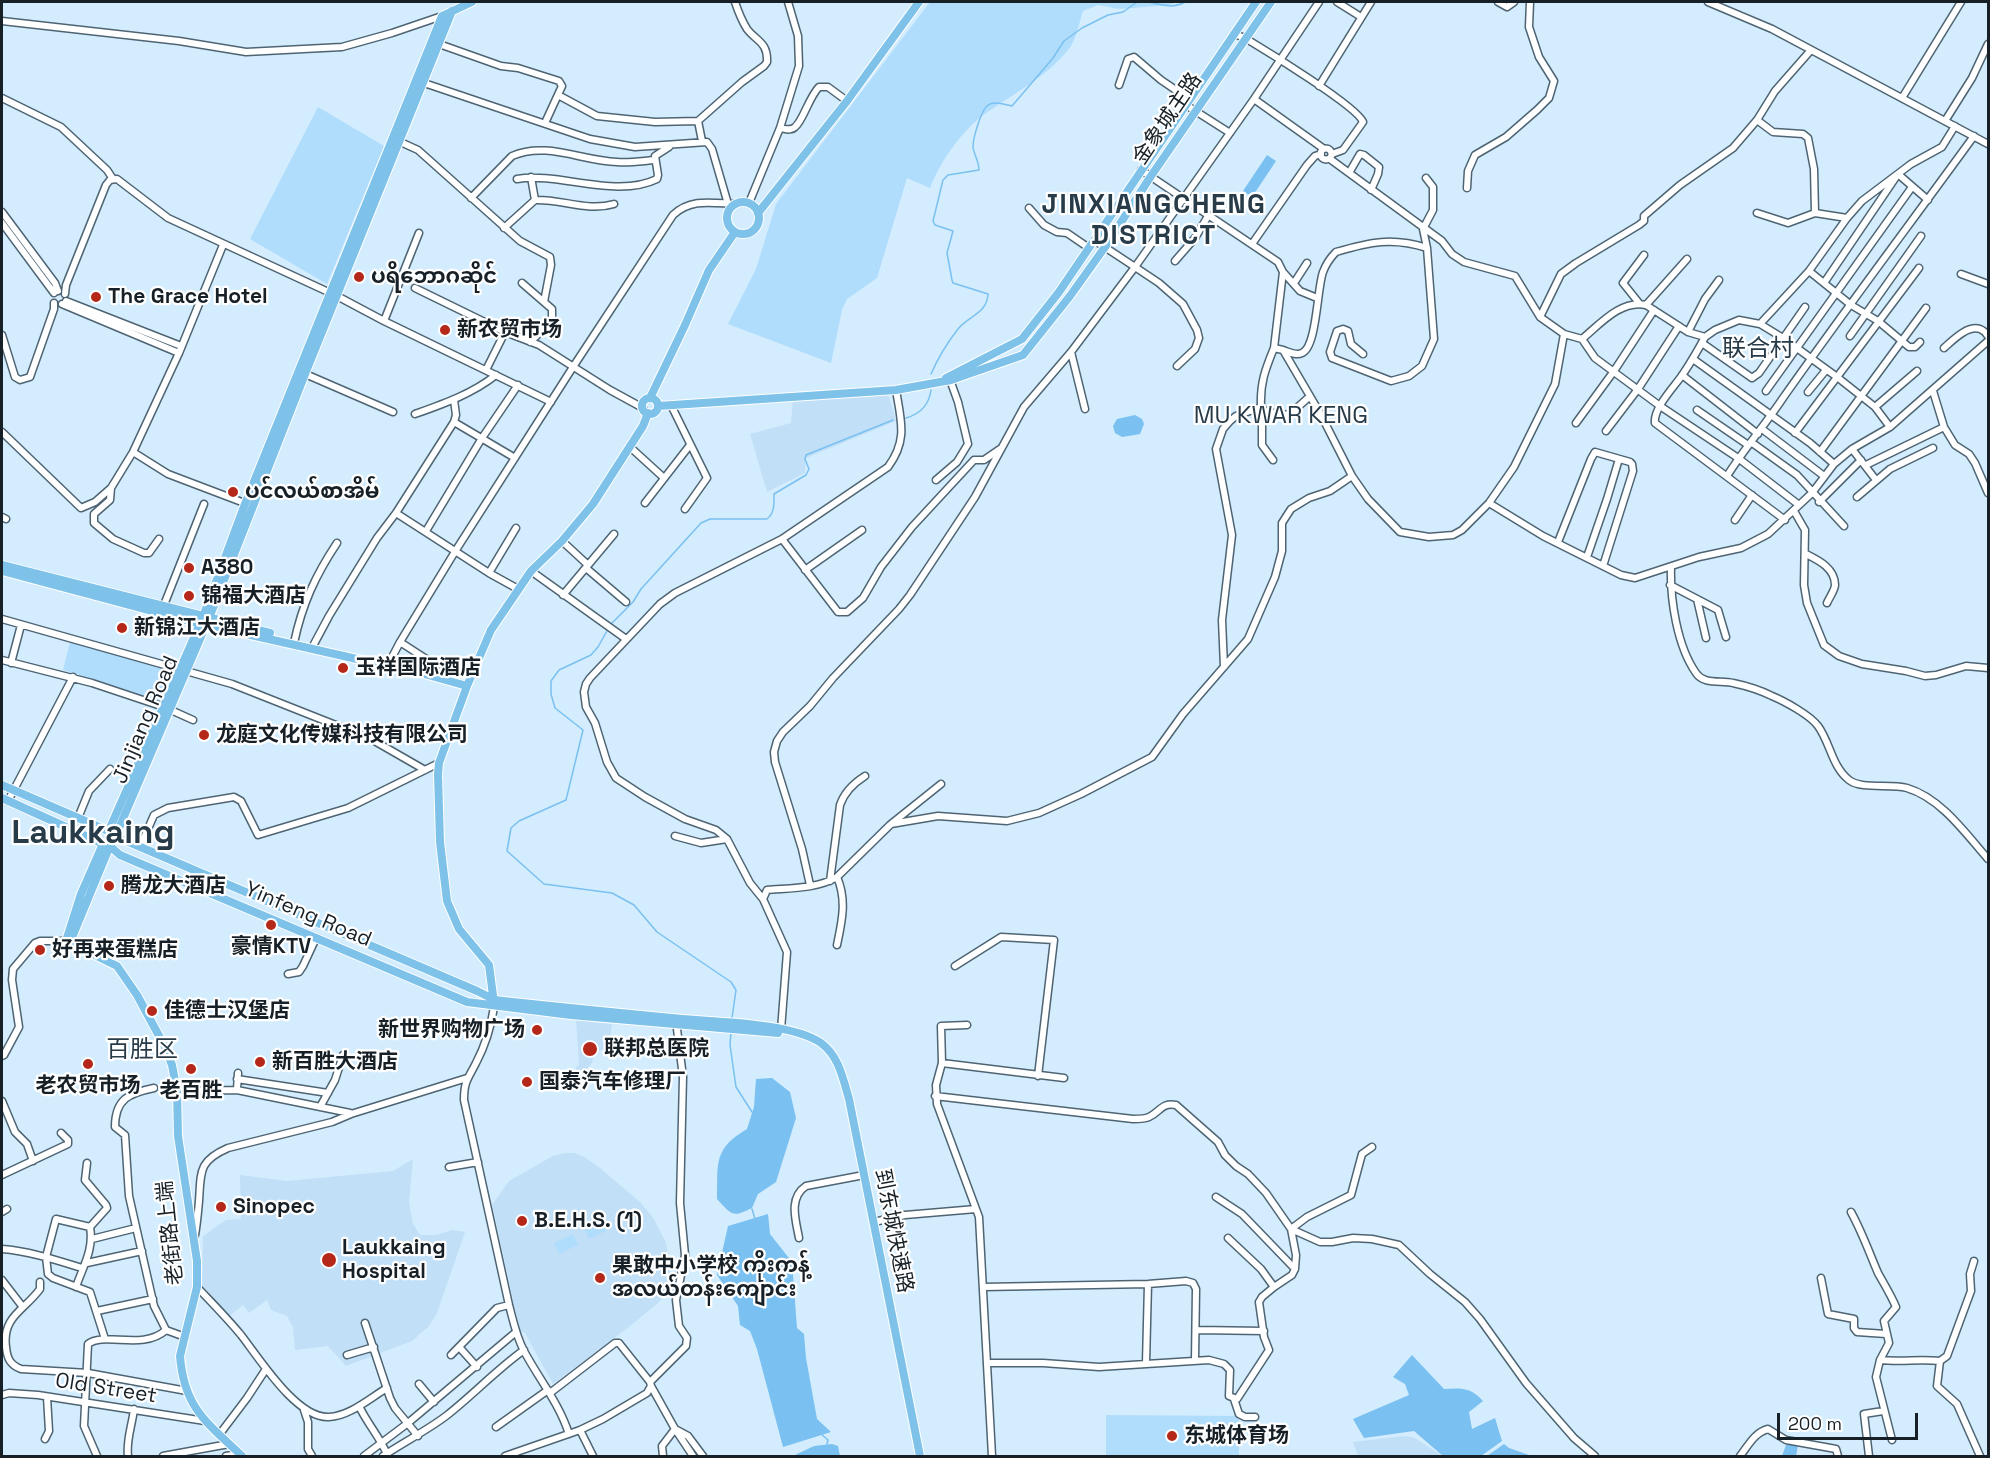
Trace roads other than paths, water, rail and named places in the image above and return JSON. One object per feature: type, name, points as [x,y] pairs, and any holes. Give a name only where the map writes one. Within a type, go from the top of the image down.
[{"type":"main road","points":[[396,140],[442,16],[452,9],[472,2]]},
{"type":"main road","points":[[758,213],[749,203],[731,204],[727,217],[729,226],[735,232],[743,234],[753,231],[758,222],[758,213],[847,101],[919,2]]},
{"type":"main road","name":"金象城主路","points":[[950,379],[1022,339],[1049,305],[1256,2]]},
{"type":"main road","name":"金象城主路","points":[[658,406],[896,390],[937,383],[1023,355],[1059,311],[1105,248],[1271,2]]},
{"type":"main road","points":[[396,140],[424,82],[452,9]]},
{"type":"main road","name":"Jinjiang Road","points":[[112,833],[205,621],[301,373],[396,140]]},
{"type":"main road","points":[[735,232],[708,270],[650,398],[644,402],[646,410],[643,426],[593,504],[562,541],[531,571],[491,630],[466,686],[439,763],[438,774],[440,842],[447,901],[459,929],[489,965],[494,1004],[738,1027]]},
{"type":"main road","points":[[1049,305],[1059,311]]},
{"type":"main road","points":[[646,410],[654,412],[658,406],[656,400],[650,398]]},
{"type":"main road","points":[[2,565],[162,610]]},
{"type":"main road","points":[[2,571],[392,664]]},
{"type":"main road","points":[[294,641],[392,664],[466,686]]},
{"type":"main road","name":"Yinfeng Road","points":[[2,786],[112,833],[140,848],[477,991],[494,1004]]},
{"type":"main road","name":"Yinfeng Road","points":[[5,799],[120,855],[467,1002],[494,1004]]},
{"type":"main road","points":[[69,942],[81,894],[105,846],[101,833],[112,833],[116,844],[105,846]]},
{"type":"main road","name":"老街路上端","points":[[69,942],[119,968],[137,995],[172,1065],[177,1090],[178,1136],[195,1245],[197,1287],[180,1356],[187,1391],[194,1408],[241,1455]]},
{"type":"main road","name":"到东城快速路","points":[[738,1027],[781,1030],[798,1034],[823,1045],[836,1059],[849,1099],[920,1456]]},
{"type":"main road","name":"到东城快速路","points":[[738,1027],[798,1034]]},
{"type":"street","points":[[558,95],[597,116],[656,122],[698,121],[767,62],[764,47],[758,37],[747,29],[735,2]]},
{"type":"street","points":[[749,203],[780,128],[799,66],[798,36],[788,2]]},
{"type":"street","points":[[810,885],[802,849],[775,762],[774,752],[777,741],[905,602],[975,497],[1024,407],[1071,352],[1135,267],[1254,99],[1319,2]]},
{"type":"street","points":[[1337,2],[1361,17]]},
{"type":"street","points":[[1319,86],[1371,2]]},
{"type":"street","points":[[1498,2],[1507,7],[1514,2]]},
{"type":"street","points":[[1467,188],[1468,171],[1475,154],[1496,145],[1506,137],[1549,98],[1553,88],[1554,81],[1539,57],[1528,27],[1530,2]]},
{"type":"street","points":[[1708,2],[1772,29],[1989,144]]},
{"type":"street","points":[[1902,98],[1961,2]]},
{"type":"street","points":[[2,21],[179,41],[246,52],[342,47],[442,16]]},
{"type":"street","points":[[1234,34],[1245,38],[1319,86],[1363,119],[1343,150],[1331,157]]},
{"type":"street","points":[[439,44],[501,66],[518,68],[559,81],[562,86],[544,123]]},
{"type":"street","points":[[1945,121],[1972,78],[1989,44]]},
{"type":"street","points":[[1540,317],[1561,274],[1639,225],[1644,221],[1644,216],[1680,186],[1733,148],[1757,120],[1775,91],[1811,50]]},
{"type":"street","points":[[1119,86],[1128,59],[1134,57],[1196,111],[1230,133]]},
{"type":"street","points":[[392,664],[400,642],[456,550],[673,215],[695,202],[731,204],[712,149],[707,142],[634,147],[615,145],[590,139],[424,82]]},
{"type":"street","points":[[780,128],[789,130],[798,125],[819,87],[828,87],[847,101]]},
{"type":"street","points":[[2,98],[61,127],[107,170],[113,179],[124,183],[168,218],[334,294],[384,321],[551,402]]},
{"type":"street","points":[[1254,99],[1322,152]]},
{"type":"street","points":[[1757,120],[1773,132],[1803,134],[1808,138],[1814,169],[1815,213]]},
{"type":"street","points":[[698,121],[702,141]]},
{"type":"street","points":[[1760,324],[1809,271],[1862,201],[1911,164],[1942,147],[1955,126]]},
{"type":"street","points":[[1727,476],[1974,136]]},
{"type":"street","points":[[396,140],[426,156],[504,228],[520,241],[552,260],[544,302]]},
{"type":"street","points":[[517,179],[531,177],[601,186],[641,184],[657,179],[656,154],[672,145]]},
{"type":"street","points":[[1252,244],[1307,165],[1315,156],[1329,150],[1331,157],[1348,173],[1442,241],[1452,254],[1464,262],[1515,276],[1540,317],[1564,334],[1582,339],[1595,358],[1660,406],[1738,458],[1796,508],[1805,530],[1804,585],[1807,603],[1824,645],[1839,656],[1862,664],[1906,670],[1925,676],[1966,666],[1989,668]]},
{"type":"street","points":[[471,198],[512,156],[519,152],[555,151],[618,162],[655,160]]},
{"type":"street","points":[[1348,173],[1360,154],[1379,166],[1371,190]]},
{"type":"street","points":[[1141,170],[1278,262],[1283,272],[1300,291],[1317,298]]},
{"type":"street","points":[[1898,174],[1928,200]]},
{"type":"street","points":[[1824,283],[1898,174]]},
{"type":"street","points":[[531,177],[535,200]]},
{"type":"street","points":[[1363,354],[1351,344],[1348,331],[1343,329],[1337,331],[1330,352],[1332,358],[1390,381],[1410,376],[1422,366],[1434,339],[1424,229],[1434,203],[1433,188],[1426,178]]},
{"type":"street","points":[[2,335],[15,377],[25,380],[30,377],[106,185],[113,179]]},
{"type":"street","points":[[1766,391],[1912,187]]},
{"type":"street","points":[[504,228],[535,200],[594,207],[614,204]]},
{"type":"street","points":[[1029,208],[1044,225],[1057,232],[1067,233],[1105,248],[1159,283],[1183,304],[1199,338],[1195,349],[1177,366]]},
{"type":"street","points":[[2,213],[33,260]]},
{"type":"street","points":[[1757,213],[1788,223],[1815,213],[1847,218]]},
{"type":"street","points":[[1175,261],[1195,238],[1208,216]]},
{"type":"street","points":[[2,223],[55,283],[59,299]]},
{"type":"street","points":[[384,321],[419,233]]},
{"type":"street","points":[[1850,336],[1921,236]]},
{"type":"street","points":[[1274,348],[1296,354],[1306,350],[1314,330],[1322,273],[1336,252],[1365,244],[1396,241],[1427,248]]},
{"type":"street","points":[[2,432],[81,508],[95,502],[111,488],[133,452],[180,349],[223,245]]},
{"type":"street","points":[[1644,255],[1623,283],[1642,304],[1703,340],[1752,378],[1759,373],[1805,308]]},
{"type":"street","points":[[1582,339],[1614,313],[1625,307],[1642,304],[1687,258]]},
{"type":"street","points":[[1294,283],[1307,262]]},
{"type":"street","points":[[1795,433],[1919,268]]},
{"type":"street","points":[[1809,271],[1851,305],[1878,321],[1912,348],[1920,342]]},
{"type":"street","points":[[1274,460],[1262,445],[1264,409],[1260,391],[1263,373],[1274,348],[1283,272]]},
{"type":"street","points":[[1960,274],[1989,284]]},
{"type":"street","points":[[1688,332],[1705,299],[1719,280]]},
{"type":"street","points":[[522,283],[551,308],[552,318],[530,342]]},
{"type":"street","points":[[415,288],[530,342],[646,410]]},
{"type":"street","points":[[59,299],[180,349]]},
{"type":"street","points":[[1820,452],[1900,340],[1926,308]]},
{"type":"street","points":[[1576,423],[1654,310]]},
{"type":"street","points":[[1785,520],[1654,423],[1654,416],[1703,340],[1715,330],[1739,320],[1760,324],[1783,338],[1875,407],[1890,427]]},
{"type":"street","points":[[1606,431],[1638,389],[1679,326]]},
{"type":"street","points":[[1944,348],[1957,336],[1972,329],[1980,329],[1989,336]]},
{"type":"street","points":[[486,370],[505,332]]},
{"type":"street","points":[[1283,350],[1352,476],[1368,499],[1400,532],[1429,537],[1453,535],[1462,530],[1489,503],[1514,467],[1555,384],[1564,334]]},
{"type":"street","points":[[1489,503],[1543,536],[1621,575],[1635,578],[1699,557],[1741,548],[1768,534],[1785,520],[1812,493],[1834,464],[1852,449],[1890,427],[1989,341]]},
{"type":"street","points":[[1071,352],[1085,409]]},
{"type":"street","points":[[1693,358],[1834,464]]},
{"type":"street","points":[[1808,392],[1826,370]]},
{"type":"street","points":[[1875,407],[1917,371]]},
{"type":"street","points":[[301,373],[393,412]]},
{"type":"street","points":[[415,414],[453,400],[485,384],[496,375]]},
{"type":"street","points":[[1682,375],[1824,476]]},
{"type":"street","points":[[936,480],[957,462],[969,444],[950,379]]},
{"type":"street","points":[[426,531],[482,438],[518,385]]},
{"type":"street","points":[[781,1030],[787,952],[763,899],[750,883],[727,839],[716,830],[685,819],[645,797],[622,783],[611,770],[595,723],[586,707],[585,684],[660,604],[675,593],[782,539],[888,467],[895,457],[902,436],[896,390]]},
{"type":"street","points":[[1933,391],[1944,427],[1955,445],[1969,454],[1989,493]]},
{"type":"street","points":[[1224,667],[1222,620],[1232,535],[1216,449],[1223,429],[1236,416],[1264,409],[1290,415],[1309,397]]},
{"type":"street","points":[[314,644],[377,538],[396,513],[454,422],[456,415],[453,400]]},
{"type":"street","points":[[670,405],[707,478],[685,509]]},
{"type":"street","points":[[1697,410],[1797,475],[1819,502],[1844,526]]},
{"type":"street","points":[[454,422],[515,458]]},
{"type":"street","points":[[1819,502],[1864,462],[1944,427]]},
{"type":"street","points":[[645,503],[690,445]]},
{"type":"street","points":[[782,539],[838,612],[847,612],[863,598],[881,567],[930,507],[974,460],[984,460],[1004,445]]},
{"type":"street","points":[[630,447],[664,478]]},
{"type":"street","points":[[1857,497],[1890,469],[1933,447]]},
{"type":"street","points":[[1852,449],[1876,480]]},
{"type":"street","points":[[133,452],[168,474],[249,505]]},
{"type":"street","points":[[1558,542],[1595,452],[1632,464],[1633,471],[1604,566]]},
{"type":"street","points":[[1587,557],[1618,459]]},
{"type":"street","points":[[891,824],[938,816],[1007,821],[1039,813],[1152,757],[1184,714],[1248,639],[1275,577],[1282,551],[1282,523],[1291,509],[1309,498],[1330,491],[1352,476]]},
{"type":"street","points":[[111,488],[111,500],[94,514],[94,523],[113,539],[144,553],[149,552],[159,539]]},
{"type":"street","points":[[1735,520],[1752,495]]},
{"type":"street","points":[[162,610],[204,504]]},
{"type":"street","points":[[396,513],[518,589]]},
{"type":"street","points":[[489,573],[516,528]]},
{"type":"street","points":[[806,570],[862,530]]},
{"type":"street","points":[[563,595],[615,534]]},
{"type":"street","points":[[562,541],[626,602]]},
{"type":"street","points":[[294,641],[306,597],[319,570],[337,543]]},
{"type":"street","points":[[1806,554],[1824,563],[1834,582],[1835,586],[1827,603]]},
{"type":"street","points":[[1671,567],[1670,585],[1676,620],[1696,674],[1705,680],[1729,682],[1752,688],[1790,706],[1816,724],[1836,765],[1847,779],[1860,785],[1885,784],[1909,788],[1934,803],[1989,859]]},
{"type":"street","points":[[531,571],[626,639]]},
{"type":"street","points":[[1670,585],[1718,610],[1726,637]]},
{"type":"street","points":[[1697,598],[1706,638]]},
{"type":"street","points":[[2,619],[232,684],[371,739],[425,770]]},
{"type":"street","points":[[11,663],[21,625]]},
{"type":"street","points":[[400,642],[434,664],[432,676]]},
{"type":"street","points":[[2,660],[73,677],[167,708],[193,720]]},
{"type":"street","points":[[5,799],[13,790],[73,677]]},
{"type":"street","points":[[140,848],[154,814],[168,808],[234,798],[241,801],[258,835],[348,808],[439,763]]},
{"type":"street","points":[[78,818],[90,790],[110,769]]},
{"type":"street","points":[[837,945],[844,914],[843,890],[833,879],[840,805],[851,788],[865,776]]},
{"type":"street","points":[[763,899],[767,890],[810,885],[833,879],[891,824],[940,784]]},
{"type":"street","points":[[675,836],[701,843],[727,839]]},
{"type":"street","points":[[955,966],[1000,937],[1054,940],[1038,1076]]},
{"type":"street","points":[[288,974],[299,972],[316,938]]},
{"type":"street","points":[[2,1056],[19,1027],[12,980],[13,969],[35,943],[40,941],[69,942]]},
{"type":"street","points":[[494,1004],[492,1022],[485,1042],[476,1065],[467,1078],[464,1100],[516,1332],[564,1418],[569,1434]]},
{"type":"street","points":[[505,1456],[580,1430],[647,1393],[650,1384],[686,1346],[687,1338],[679,1326],[676,1300],[685,1255],[680,1203],[682,1077],[676,1022]]},
{"type":"street","points":[[967,1025],[941,1026],[942,1063],[935,1096],[976,1209],[980,1228],[992,1456]]},
{"type":"street","points":[[320,1107],[335,1080],[343,1055]]},
{"type":"street","points":[[942,1063],[1064,1078]]},
{"type":"street","points":[[237,1090],[237,1076],[328,1093]]},
{"type":"street","points":[[195,1245],[199,1181],[208,1158],[228,1148],[332,1122],[467,1078]]},
{"type":"street","points":[[154,1088],[142,1090],[123,1099],[119,1104],[115,1127],[125,1136],[129,1196],[159,1318],[166,1330],[185,1337]]},
{"type":"street","points":[[177,1090],[237,1090],[351,1114]]},
{"type":"street","points":[[935,1096],[1133,1119],[1151,1116],[1163,1105],[1169,1103],[1176,1105],[1218,1142],[1225,1155],[1266,1193],[1291,1229],[1296,1255],[1292,1275],[1274,1287],[1259,1302],[1269,1350],[1238,1398],[1234,1399]]},
{"type":"street","points":[[2,1101],[15,1132],[27,1144],[33,1161]]},
{"type":"street","points":[[2,1175],[68,1144],[68,1140],[61,1133]]},
{"type":"street","points":[[1291,1229],[1307,1217],[1351,1195],[1362,1154],[1372,1148]]},
{"type":"street","points":[[449,1167],[478,1162]]},
{"type":"street","points":[[76,1287],[85,1266],[92,1239],[90,1227],[106,1208],[106,1205],[85,1180],[87,1163]]},
{"type":"street","points":[[799,1238],[794,1211],[800,1190],[806,1186],[864,1175]]},
{"type":"street","points":[[1216,1197],[1242,1214],[1295,1269]]},
{"type":"street","points":[[874,1222],[905,1215],[976,1209]]},
{"type":"street","points":[[1851,1212],[1865,1237],[1879,1275],[1886,1284],[1896,1306],[1884,1321],[1889,1343],[1880,1360],[1876,1377],[1892,1440]]},
{"type":"street","points":[[90,1227],[56,1219],[46,1257],[50,1276],[90,1292],[105,1339]]},
{"type":"street","points":[[92,1239],[136,1228]]},
{"type":"street","points":[[1291,1229],[1320,1242],[1353,1238],[1372,1239],[1399,1245],[1465,1302],[1480,1318],[1526,1383],[1574,1438],[1595,1456]]},
{"type":"street","points":[[1228,1238],[1261,1269],[1274,1287]]},
{"type":"street","points":[[2,1249],[85,1266],[142,1251]]},
{"type":"street","points":[[1974,1261],[1970,1274],[1971,1291],[1949,1352],[1940,1361],[1937,1386],[1957,1404],[1980,1456]]},
{"type":"street","points":[[1821,1278],[1828,1314],[1851,1317],[1857,1332],[1886,1334]]},
{"type":"street","points":[[2,1280],[22,1306]]},
{"type":"street","points":[[983,1287],[1148,1284],[1186,1281],[1193,1283],[1196,1289],[1195,1360]]},
{"type":"street","points":[[40,1282],[37,1294],[22,1306],[5,1330],[10,1362],[21,1369],[88,1373],[187,1391]]},
{"type":"street","points":[[1146,1363],[1148,1284]]},
{"type":"street","points":[[197,1287],[304,1410],[308,1422],[308,1449],[312,1456]]},
{"type":"street","points":[[97,1311],[153,1299]]},
{"type":"street","points":[[451,1355],[497,1308],[509,1305]]},
{"type":"street","points":[[365,1323],[395,1408],[418,1436]]},
{"type":"street","points":[[97,1456],[85,1431],[88,1344],[94,1340],[105,1339],[138,1340],[162,1334],[166,1330]]},
{"type":"street","points":[[1197,1330],[1264,1331]]},
{"type":"street","points":[[364,1456],[408,1424],[516,1332]]},
{"type":"street","points":[[496,1426],[619,1342],[650,1384],[693,1456]]},
{"type":"street","points":[[347,1355],[374,1347]]},
{"type":"street","points":[[460,1348],[477,1366]]},
{"type":"street","points":[[359,1406],[367,1423],[382,1443],[385,1455],[418,1436],[447,1415],[524,1350]]},
{"type":"street","points":[[987,1363],[1043,1363],[1099,1367],[1209,1360],[1224,1364],[1230,1370],[1229,1396],[1234,1399],[1239,1414],[1245,1418],[1255,1417]]},
{"type":"street","points":[[1880,1360],[1940,1361]]},
{"type":"street","points":[[219,1435],[266,1369]]},
{"type":"street","points":[[419,1384],[434,1402]]},
{"type":"street","points":[[304,1410],[330,1417],[359,1406],[387,1388]]},
{"type":"street","name":"Old Street","points":[[2,1395],[9,1393],[47,1397],[205,1421]]},
{"type":"street","points":[[45,1439],[49,1431],[47,1397]]},
{"type":"street","points":[[128,1456],[127,1437],[132,1428],[134,1409]]},
{"type":"street","points":[[1869,1456],[1863,1418],[1867,1412],[1883,1411]]},
{"type":"street","points":[[663,1456],[662,1446],[675,1429]]},
{"type":"street","points":[[675,1429],[688,1436],[703,1456]]},
{"type":"street","points":[[1740,1456],[1761,1430],[1768,1429],[1786,1440],[1836,1449],[1838,1456]]},
{"type":"street","points":[[580,1430],[593,1456]]},
{"type":"street","points":[[163,1456],[229,1444]]},
{"type":"street","points":[[226,1456],[241,1455]]},
{"type":"waterway","points":[[931,374],[950,340],[962,325],[981,310],[987,301],[988,294],[953,283],[947,253],[953,231],[935,225],[933,221],[943,180],[948,175],[979,170],[973,143],[980,118],[988,105],[996,103],[1012,106],[1053,58],[1064,41],[1082,28],[1108,15],[1123,12],[1137,2]]},
{"type":"waterway","points":[[1149,2],[1172,6],[1185,2]]},
{"type":"waterway","points":[[906,418],[923,408],[931,390]]},
{"type":"waterway","points":[[610,625],[633,602],[641,589],[701,523],[710,519],[767,519],[773,511],[774,494],[806,475],[809,469],[805,459],[806,455],[893,420]]},
{"type":"waterway","points":[[608,629],[591,655],[559,670],[551,681],[551,694],[555,708],[583,730],[566,800],[519,821],[511,828],[507,851],[544,884],[612,893],[634,905],[657,932],[731,982],[736,990],[732,1018]]},
{"type":"waterway","points":[[731,1032],[730,1045],[736,1087],[752,1112]]},
{"type":"waterway","points":[[752,1209],[755,1219]]},
{"type":"waterway","points":[[821,1434],[828,1440],[827,1444]]},
{"type":"place","name":"ပရိဘောဂဆိုင်","points":[[359,277]]},
{"type":"place","name":"The Grace Hotel","points":[[96,297]]},
{"type":"place","name":"新农贸市场","points":[[445,330]]},
{"type":"place","name":"ပင်လယ်စာအိမ်","points":[[233,492]]},
{"type":"place","name":"A380","points":[[189,568]]},
{"type":"place","name":"锦福大酒店","points":[[189,596]]},
{"type":"place","name":"新锦江大酒店","points":[[122,628]]},
{"type":"place","name":"玉祥国际酒店","points":[[343,668]]},
{"type":"place","name":"龙庭文化传媒科技有限公司","points":[[204,735]]},
{"type":"place","name":"腾龙大酒店","points":[[109,886]]},
{"type":"place","name":"豪情KTV","points":[[271,925]]},
{"type":"place","name":"好再来蛋糕店","points":[[40,950]]},
{"type":"place","name":"佳德士汉堡店","points":[[152,1011]]},
{"type":"place","name":"新世界购物广场","points":[[537,1030]]},
{"type":"place","name":"联邦总医院","points":[[590,1049]]},
{"type":"place","name":"新百胜大酒店","points":[[260,1062]]},
{"type":"place","name":"老农贸市场","points":[[88,1064]]},
{"type":"place","name":"老百胜","points":[[191,1069]]},
{"type":"place","name":"国泰汽车修理厂","points":[[527,1082]]},
{"type":"place","name":"Sinopec","points":[[221,1207]]},
{"type":"place","name":"B.E.H.S. (1)","points":[[522,1221]]},
{"type":"place","name":"Laukkaing Hospital","points":[[329,1260]]},
{"type":"place","name":"果敢中小学校 ကိုးကန့် အလယ်တန်းကျောင်း","points":[[600,1278]]},
{"type":"place","name":"东城体育场","points":[[1172,1436]]},
{"type":"district","name":"JINXIANGCHENG DISTRICT","points":[[1154,222]]},
{"type":"district","name":"联合村","points":[[1758,349]]},
{"type":"district","name":"MU KWAR KENG","points":[[1281,416]]},
{"type":"district","name":"Laukkaing","points":[[93,834]]},
{"type":"district","name":"百胜区","points":[[142,1050]]}]
